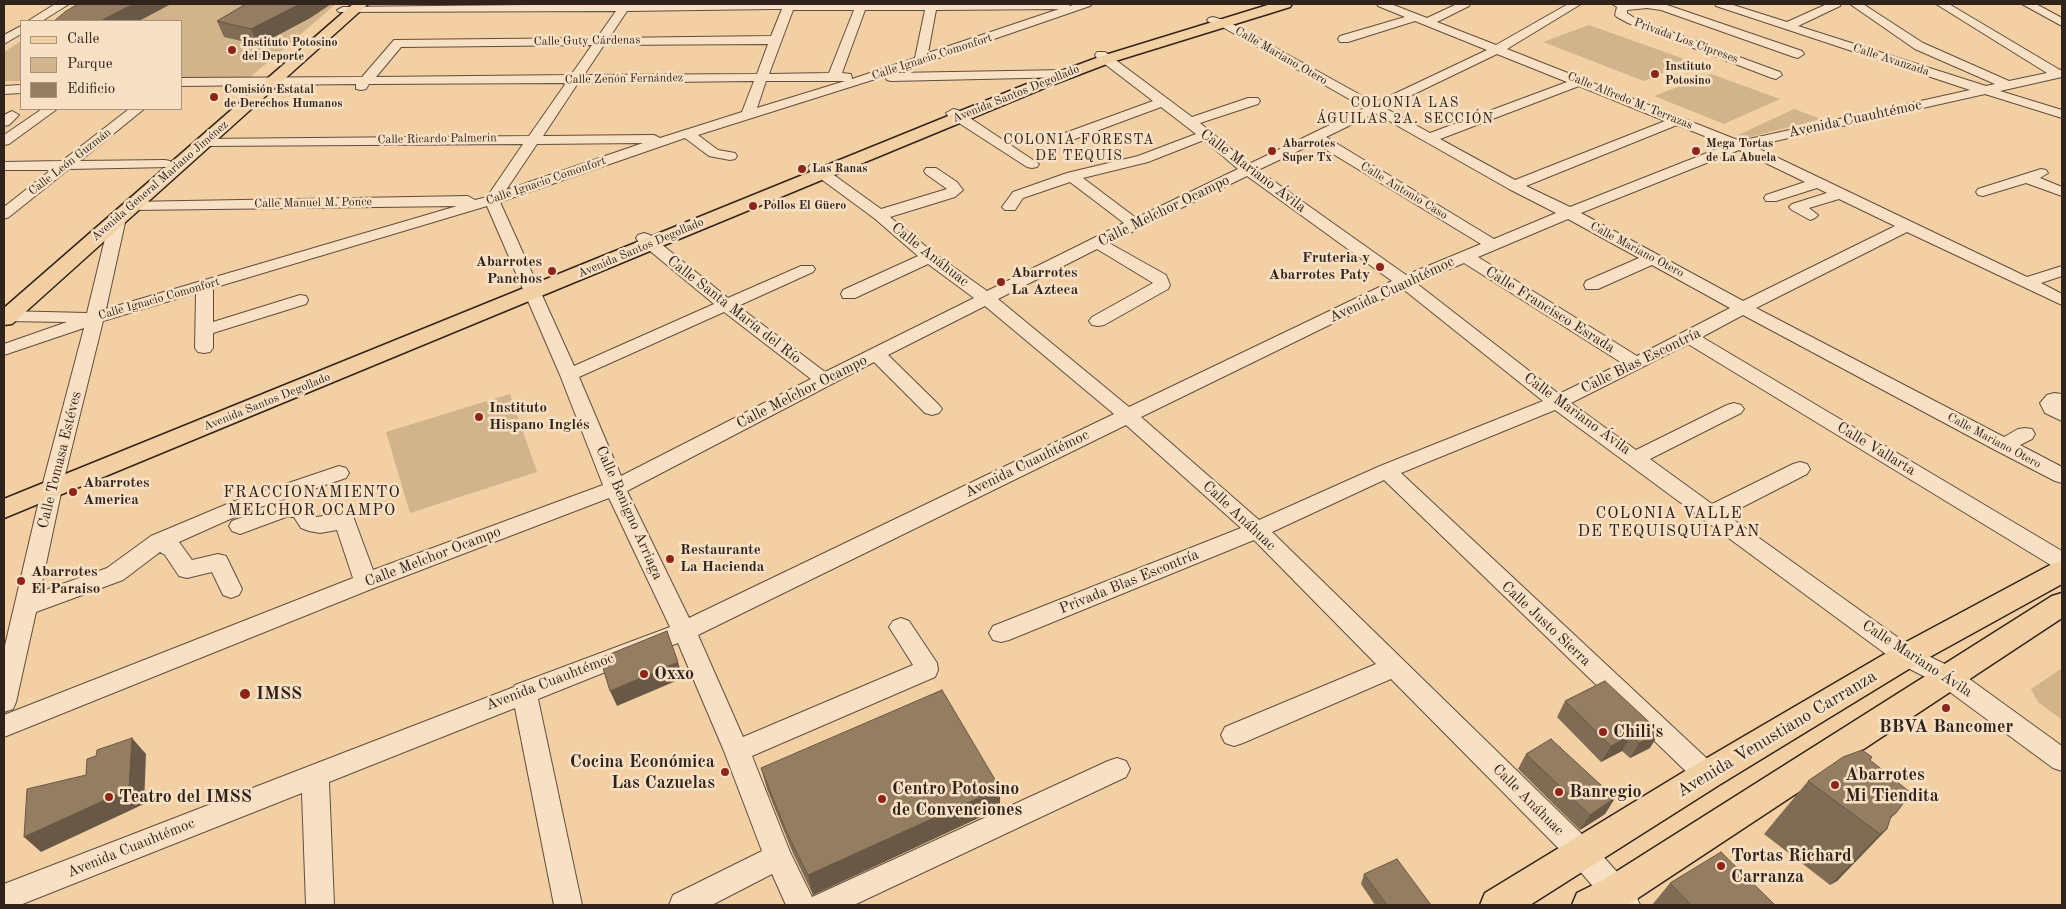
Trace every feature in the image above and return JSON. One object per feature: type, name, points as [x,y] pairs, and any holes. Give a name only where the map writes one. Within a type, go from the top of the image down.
[{"type":"main road","name":"Avenida Santos Degollado","points":[[4,509],[53,484],[532,290],[647,240],[1038,80],[1266,4]]},
{"type":"main road","name":"Avenida Santos Degollado","points":[[1218,21],[1285,4]]},
{"type":"main road","name":"Avenida General Mariano Jiménez","points":[[4,314],[165,164],[263,84],[352,7]]},
{"type":"main road","name":"Avenida Santos Degollado","points":[[1038,80],[1066,74],[1104,57]]},
{"type":"main road","name":"Avenida General Mariano Jiménez","points":[[4,314],[118,218],[204,142],[263,84]]},
{"type":"main road","name":"Avenida Santos Degollado","points":[[4,499],[53,484]]},
{"type":"main road","name":"Avenida Venustiano Carranza","points":[[1498,905],[1707,775],[1906,656],[2062,571]]},
{"type":"main road","points":[[1611,901],[1948,677],[2062,604]]},
{"type":"street","points":[[36,20],[63,4]]},
{"type":"street","points":[[51,20],[78,4]]},
{"type":"street","points":[[352,7],[772,6],[807,4]]},
{"type":"street","name":"Calle Alfredo M. Terrazas","points":[[1382,4],[1739,145],[2062,300]]},
{"type":"street","points":[[1344,39],[1424,19],[1464,4]]},
{"type":"street","name":"Calle Melchor Ocampo","points":[[4,726],[366,582],[615,488],[824,380],[1136,224],[1498,49],[1576,4]]},
{"type":"street","name":"Calle Avanzada","points":[[1720,4],[1886,59],[2062,114]]},
{"type":"street","points":[[1788,26],[1836,4]]},
{"type":"street","points":[[1856,4],[1919,46],[2008,86]]},
{"type":"street","points":[[1942,4],[2060,74]]},
{"type":"street","points":[[2028,4],[2062,23]]},
{"type":"street","points":[[492,200],[625,5]]},
{"type":"street","points":[[789,5],[932,5],[998,17],[1076,5]]},
{"type":"street","points":[[747,116],[789,5]]},
{"type":"street","points":[[834,77],[862,5]]},
{"type":"street","points":[[921,60],[932,5]]},
{"type":"street","name":"Calle Ignacio Comonfort","points":[[4,350],[96,318],[492,200],[687,133],[871,77],[921,60],[998,17],[1076,5]]},
{"type":"street","name":"Privada Los Cipreses","points":[[1776,75],[1632,21],[1622,15],[1622,5],[1663,7],[1807,50]]},
{"type":"street","name":"Calle Mariano Otero","points":[[1218,21],[1514,186],[2062,476]]},
{"type":"street","points":[[4,28],[20,28]]},
{"type":"street","points":[[4,40],[20,29]]},
{"type":"street","points":[[4,49],[20,39]]},
{"type":"street","name":"Calle Guty Cárdenas","points":[[363,83],[398,43],[775,40]]},
{"type":"street","points":[[1761,69],[1831,41]]},
{"type":"street","points":[[1886,59],[1919,46]]},
{"type":"street","name":"Calle Mariano Ávila","points":[[1104,57],[1190,122],[1248,170],[1404,282],[1557,402],[1906,656],[1948,677],[2062,760]]},
{"type":"street","name":"Avenida Cuauhtémoc","points":[[4,898],[524,692],[684,631],[1404,282],[1568,213],[1739,145],[2060,74]]},
{"type":"street","name":"Calle Zenón Fernández","points":[[182,82],[263,84],[573,82],[760,80],[834,77],[1038,80]]},
{"type":"street","name":"Calle Zenón Fernández","points":[[760,80],[849,83],[1038,80]]},
{"type":"street","points":[[1428,139],[1581,81]]},
{"type":"street","points":[[4,84],[20,84]]},
{"type":"street","name":"Calle Zenón Fernández","points":[[182,88],[263,84]]},
{"type":"street","points":[[4,90],[20,89]]},
{"type":"street","points":[[1190,122],[1253,101]]},
{"type":"street","points":[[1059,140],[1162,102]]},
{"type":"street","points":[[4,141],[48,110]]},
{"type":"street","name":"Calle León Guzmán","points":[[4,214],[136,110]]},
{"type":"street","points":[[956,115],[1032,164]]},
{"type":"street","points":[[7,120],[32,121]]},
{"type":"street","points":[[1514,186],[1679,120]]},
{"type":"street","points":[[687,133],[714,153],[730,156]]},
{"type":"street","points":[[1010,207],[1018,196],[1072,176],[1143,158],[1205,135]]},
{"type":"street","name":"Calle Ricardo Palmerin","points":[[204,142],[534,138],[669,139]]},
{"type":"street","name":"Calle Antonio Caso","points":[[1317,138],[1492,244]]},
{"type":"street","points":[[4,166],[165,164]]},
{"type":"street","name":"Calle Anáhuac","points":[[819,170],[929,257],[987,299],[1128,416],[1257,530],[1582,853],[1611,901]]},
{"type":"street","points":[[879,216],[950,194],[956,190],[952,185],[931,171]]},
{"type":"street","points":[[1984,192],[2034,175],[2062,192]]},
{"type":"street","points":[[1072,176],[1136,224]]},
{"type":"street","points":[[1771,198],[1819,183]]},
{"type":"street","points":[[1810,214],[1798,207],[1840,193]]},
{"type":"street","name":"Calle Manuel M. Ponce","points":[[133,205],[492,200]]},
{"type":"street","name":"Calle Benigno Arriaga","points":[[492,200],[569,375],[615,488],[684,631],[737,751],[778,857],[801,905]]},
{"type":"street","name":"Calle Tomasa Estéves","points":[[4,702],[53,484],[96,318],[118,218]]},
{"type":"street","name":"Calle Blas Escontría","points":[[1257,530],[1387,471],[1557,402],[1690,337],[1743,308],[1908,225]]},
{"type":"street","name":"Calle Santa María del Río","points":[[647,240],[727,306],[824,380]]},
{"type":"street","points":[[1098,243],[1160,279],[1162,285],[1098,321]]},
{"type":"street","name":"Calle Francisco Esrada","points":[[1465,256],[1636,364]]},
{"type":"street","points":[[849,294],[929,257]]},
{"type":"street","points":[[1592,285],[1653,258]]},
{"type":"street","points":[[569,375],[807,269]]},
{"type":"street","points":[[2026,283],[2062,271]]},
{"type":"street","points":[[204,348],[205,285]]},
{"type":"street","points":[[204,330],[300,300]]},
{"type":"street","points":[[4,314],[96,318]]},
{"type":"street","name":"Calle Vallarta","points":[[1690,337],[2062,561]]},
{"type":"street","points":[[876,354],[932,409]]},
{"type":"street","points":[[2062,400],[2054,399],[2049,403],[2052,409],[2062,415]]},
{"type":"street","points":[[1636,458],[1734,409]]},
{"type":"street","points":[[2004,446],[2025,434]]},
{"type":"street","points":[[1711,514],[1800,469]]},
{"type":"street","name":"Calle Justo Sierra","points":[[1387,471],[1707,775]]},
{"type":"street","points":[[26,606],[115,574],[159,542],[239,507],[339,473]]},
{"type":"street","points":[[240,526],[285,509],[300,510],[309,523],[320,525],[345,521],[366,582]]},
{"type":"street","name":"Privada Blas Escontría","points":[[1000,633],[1257,530]]},
{"type":"street","points":[[159,542],[173,548],[188,570],[218,562],[231,589]]},
{"type":"street","points":[[737,751],[926,670],[925,664],[901,627]]},
{"type":"street","points":[[1234,735],[1393,667]]},
{"type":"street","points":[[524,692],[568,905]]},
{"type":"street","points":[[824,905],[1117,769]]},
{"type":"street","points":[[315,775],[320,905]]},
{"type":"street","points":[[683,905],[778,857]]},
{"type":"green space","name":"Instituto Potosino del Deporte","points":[[82,4],[336,4],[248,79],[182,79],[182,20],[56,20]]},
{"type":"green space","points":[[1589,25],[1690,61],[1644,81],[1543,42]]},
{"type":"green space","points":[[20,42],[20,81],[4,81],[4,52]]},
{"type":"green space","points":[[1711,74],[1780,99],[1724,124],[1654,96]]},
{"type":"green space","points":[[1794,109],[1821,119],[1746,138],[1738,135]]},
{"type":"green space","points":[[510,394],[537,472],[410,513],[386,432]]},
{"type":"green space","points":[[2062,668],[2062,720],[2038,702],[2031,689]]},
{"type":"building","points":[[78,4],[133,4],[102,20],[55,20]]},
{"type":"building","points":[[246,4],[300,4],[251,29],[217,21]]},
{"type":"building","points":[[667,631],[678,662],[610,691],[600,658]]},
{"type":"building","points":[[1605,681],[1660,732],[1639,743],[1631,735],[1611,746],[1565,701]]},
{"type":"building","name":"Centro Potosino de Convenciones","points":[[942,690],[1000,788],[808,875],[786,831],[761,768]]},
{"type":"building","points":[[132,738],[129,789],[24,837],[27,789],[86,775],[87,759],[96,756],[97,750]]},
{"type":"building","points":[[1551,739],[1615,798],[1590,815],[1526,754]]},
{"type":"building","points":[[1862,750],[1872,757],[1870,760],[1911,793],[1896,813],[1891,816],[1887,829],[1880,834],[1808,781],[1843,757]]},
{"type":"building","points":[[1721,852],[1775,905],[1691,905],[1670,883]]},
{"type":"building","points":[[1397,859],[1431,905],[1387,905],[1364,874]]},
{"type":"place","name":"Instituto Potosino del Deporte","points":[[232,50]]},
{"type":"place","name":"Instituto Potosino","points":[[1655,74]]},
{"type":"place","name":"Comisión Estatal de Derechos Humanos","points":[[214,97]]},
{"type":"place","name":"Abarrotes Super Tx","points":[[1272,151]]},
{"type":"place","name":"Mega Tortas de La Abuela","points":[[1696,151]]},
{"type":"place","name":"Las Ranas","points":[[802,169]]},
{"type":"place","name":"Pollos El Güero","points":[[753,206]]},
{"type":"place","name":"Fruteria y Abarrotes Paty","points":[[1380,267]]},
{"type":"place","name":"Abarrotes Panchos","points":[[552,271]]},
{"type":"place","name":"Abarrotes La Azteca","points":[[1001,282]]},
{"type":"place","name":"Instituto Hispano Inglés","points":[[479,417]]},
{"type":"place","name":"Abarrotes America","points":[[73,492]]},
{"type":"place","name":"Restaurante La Hacienda","points":[[670,559]]},
{"type":"place","name":"Abarrotes El Paraiso","points":[[21,581]]},
{"type":"place","name":"Oxxo","points":[[644,674]]},
{"type":"place","name":"IMSS","points":[[245,694]]},
{"type":"place","name":"BBVA Bancomer","points":[[1946,708]]},
{"type":"place","name":"Chili's","points":[[1603,732]]},
{"type":"place","name":"Cocina Económica Las Cazuelas","points":[[725,772]]},
{"type":"place","name":"Abarrotes Mi Tiendita","points":[[1835,785]]},
{"type":"place","name":"Banregio","points":[[1559,792]]},
{"type":"place","name":"Teatro del IMSS","points":[[109,797]]},
{"type":"place","name":"Centro Potosino de Convenciones","points":[[882,799]]},
{"type":"place","name":"Tortas Richard Carranza","points":[[1721,866]]},
{"type":"district","name":"COLONIA LAS ÁGUILAS 2A. SECCIÓN","points":[[1405,112]]},
{"type":"district","name":"COLONIA FORESTA DE TEQUIS","points":[[1079,148]]},
{"type":"district","name":"FRACCIONAMIENTO MELCHOR OCAMPO","points":[[312,502]]},
{"type":"district","name":"COLONIA VALLE DE TEQUISQUIAPAN","points":[[1669,523]]}]
